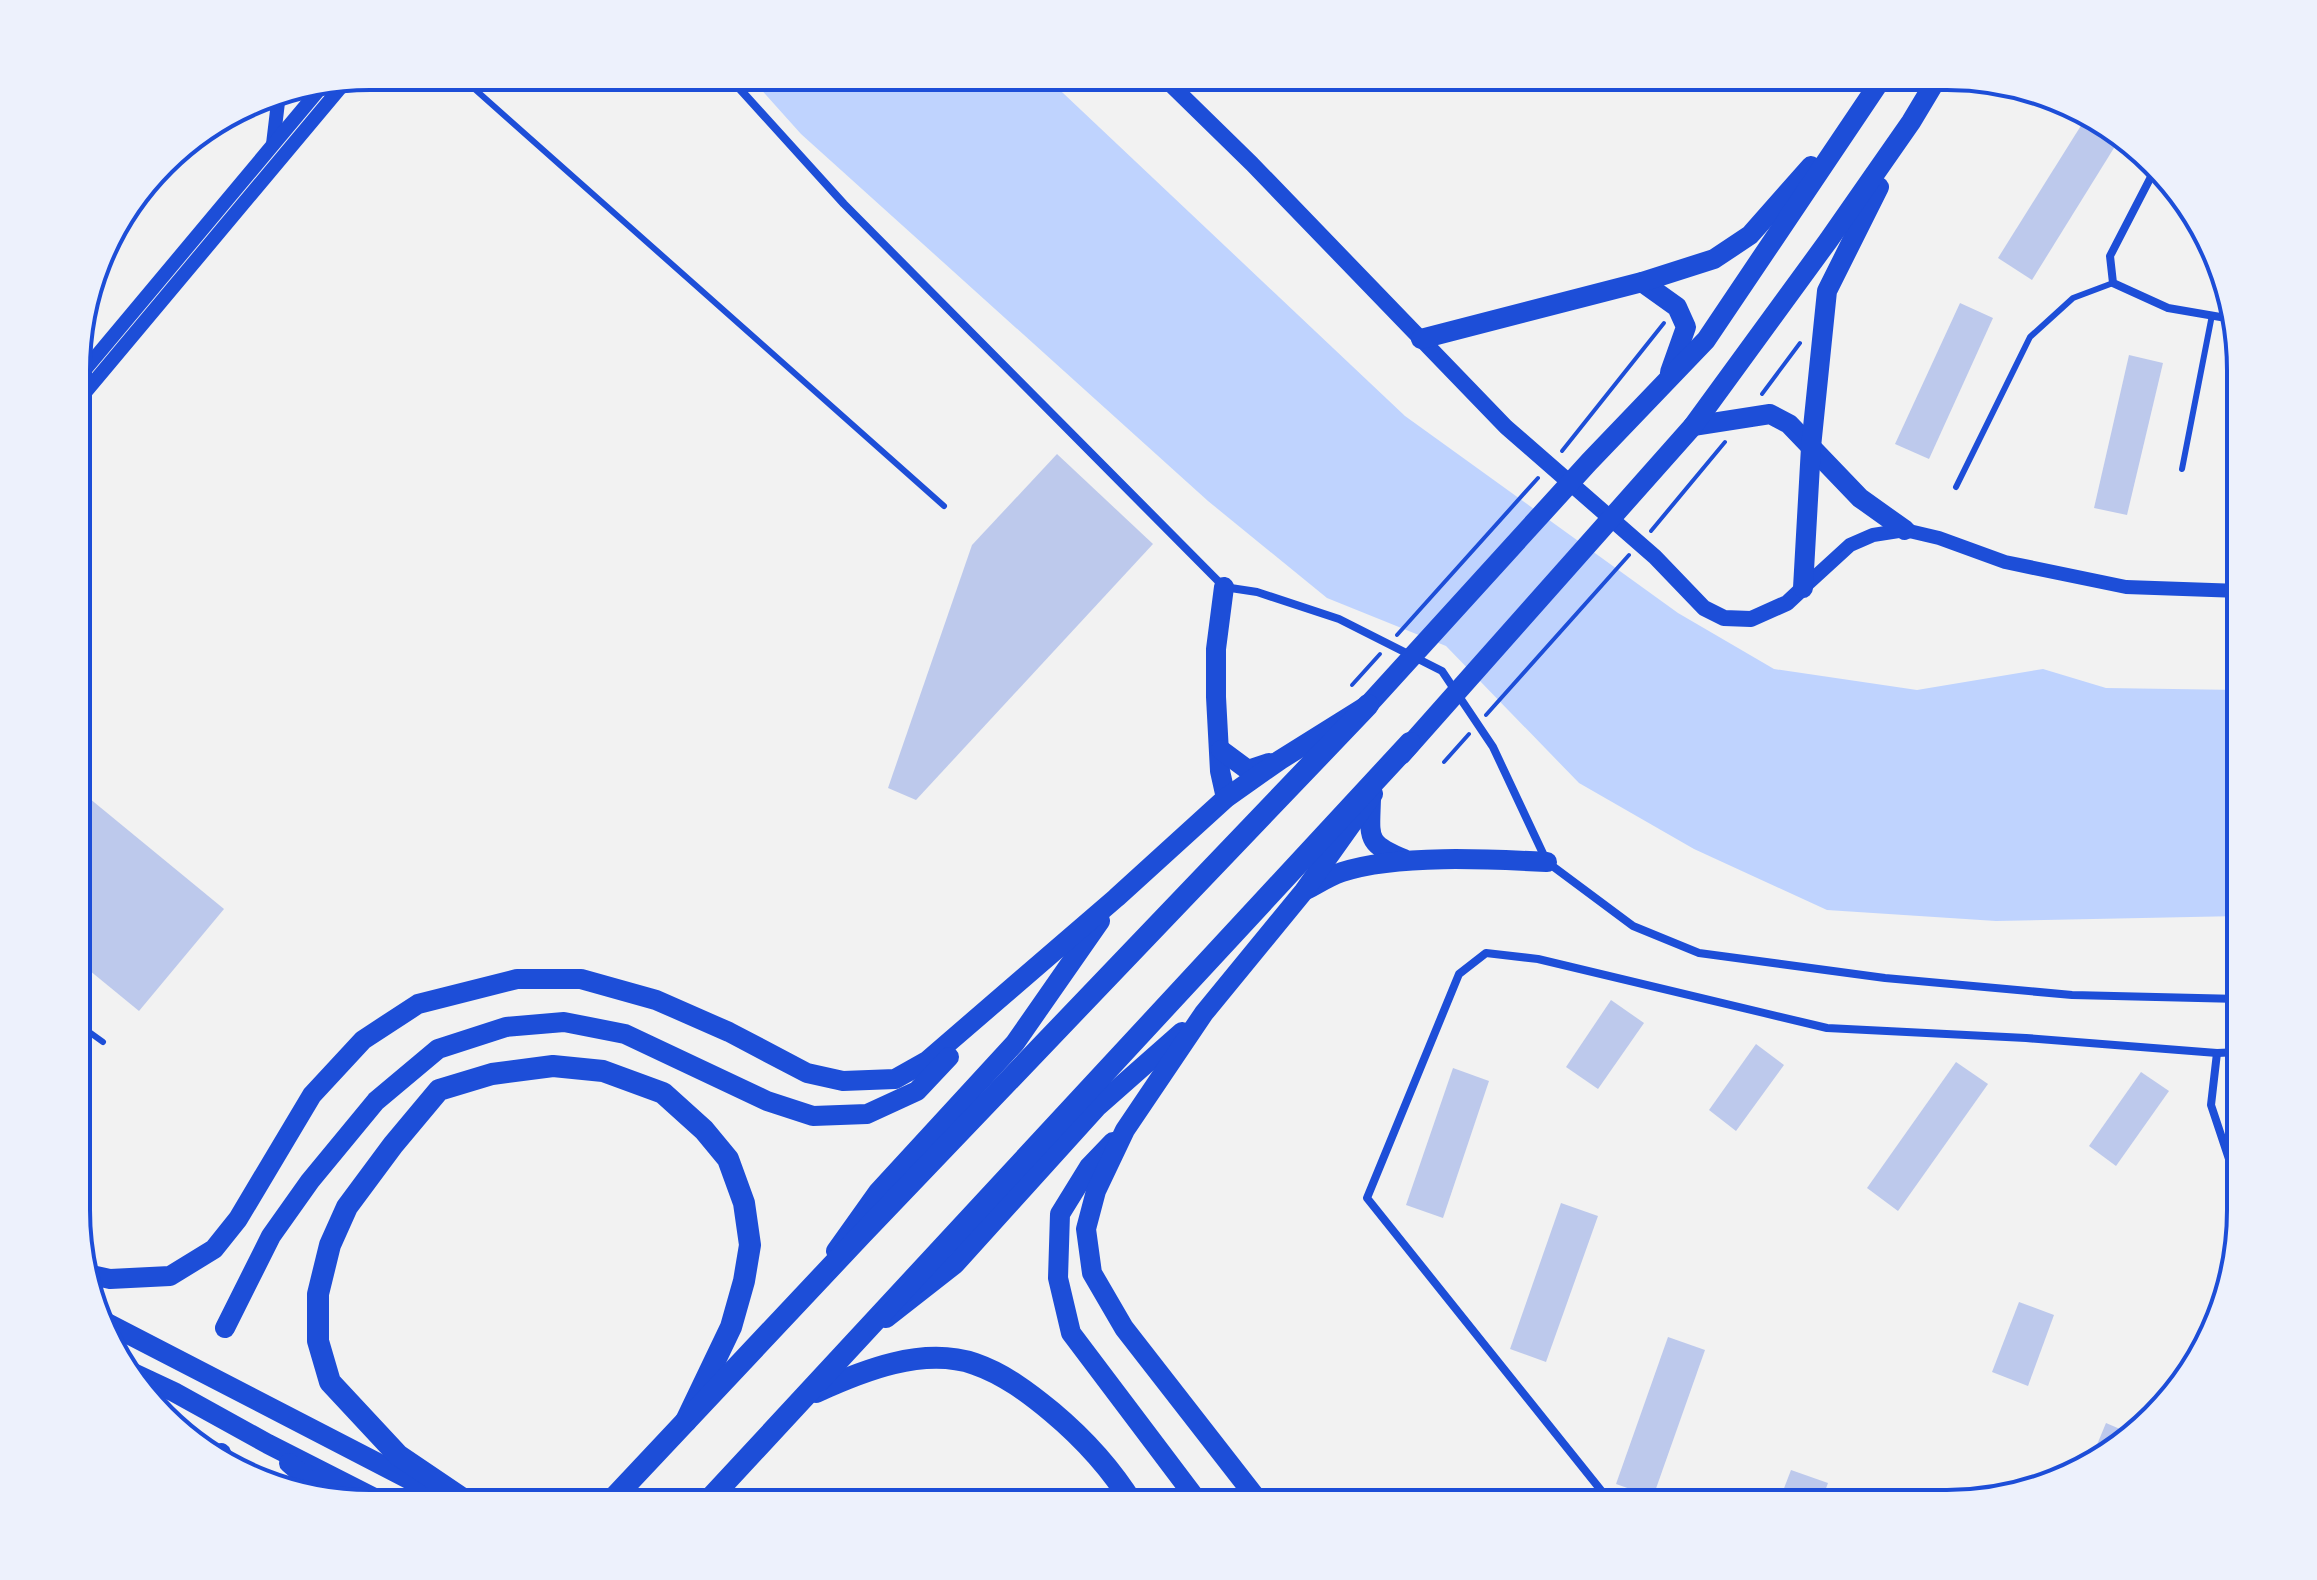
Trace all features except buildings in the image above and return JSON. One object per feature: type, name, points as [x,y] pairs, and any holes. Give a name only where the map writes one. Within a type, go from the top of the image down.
[{"type":"highway","points":[[621,1490],[1368,705]]},
{"type":"highway","points":[[718,1490],[1410,743]]},
{"type":"highway","points":[[450,1490],[398,1455],[330,1382],[318,1341],[318,1294],[330,1245],[347,1207],[393,1145],[439,1090],[492,1074],[553,1066],[603,1071],[663,1093],[704,1130],[728,1159],[744,1203],[750,1245],[731,1327],[686,1421]]},
{"type":"highway","points":[[804,1398],[844,1379],[889,1364],[937,1359],[974,1363],[1024,1388],[1078,1434],[1122,1490]]},
{"type":"main road","points":[[1176,90],[1506,427],[1655,557],[1704,608],[1724,618],[1751,619],[1787,603],[1803,588],[1811,447],[1827,291],[1911,122]]},
{"type":"main road","points":[[99,1277],[110,1279],[170,1276],[214,1249],[238,1219],[312,1095],[363,1040],[418,1004],[517,979],[581,979],[656,1000],[729,1032],[807,1073],[843,1081],[895,1079],[927,1061],[1116,898],[1226,798],[1368,705],[1589,462],[1706,340],[1875,90]]},
{"type":"main road","points":[[1250,1489],[1124,1328],[1092,1273],[1086,1229],[1096,1191],[1125,1130],[1204,1013],[1304,891],[1410,743],[1693,426],[1828,241],[1930,90]]},
{"type":"main road","points":[[1421,339],[1642,282],[1714,259],[1750,235],[1869,100]]},
{"type":"main road","points":[[1642,282],[1677,307],[1686,327],[1667,382]]},
{"type":"main road","points":[[1693,426],[1770,414],[1789,424],[1860,498],[1905,530]]},
{"type":"main road","points":[[1224,587],[1216,649],[1216,697],[1220,771],[1226,798]]},
{"type":"main road","points":[[1221,750],[1248,770],[1280,760]]},
{"type":"main road","points":[[1371,797],[1370,833],[1380,849],[1412,862]]},
{"type":"main road","points":[[1304,891],[1341,873],[1372,865],[1494,859],[1547,862]]},
{"type":"main road","points":[[799,1303],[878,1192],[1015,1043],[1116,898]]},
{"type":"main road","points":[[225,1328],[271,1236],[310,1181],[376,1101],[438,1049],[506,1027],[564,1022],[625,1034],[767,1101],[813,1116],[867,1114],[917,1091],[1022,978]]},
{"type":"main road","points":[[855,1343],[955,1264],[1097,1107],[1204,1013]]},
{"type":"main road","points":[[1125,1130],[1089,1167],[1060,1214],[1058,1278],[1071,1333],[1189,1489]]},
{"type":"main road","points":[[116,1328],[430,1490]]},
{"type":"main road","points":[[148,1380],[357,1489]]},
{"type":"main road","points":[[268,1444],[312,1483]]},
{"type":"street","points":[[741,90],[844,204],[1224,587],[1257,592],[1339,619],[1442,671],[1493,747],[1547,862],[1633,926],[1699,953],[1885,978],[2072,995],[2226,999]]},
{"type":"street","points":[[90,387],[337,92]]},
{"type":"street","points":[[90,363],[314,95]]},
{"type":"street","points":[[273,144],[278,106]]},
{"type":"street","points":[[2151,178],[2110,256],[2113,283],[2168,308],[2221,317]]},
{"type":"street","points":[[1803,588],[1850,545],[1873,535],[1905,530],[1939,538],[2005,562],[2126,587],[2226,591]]},
{"type":"street","points":[[1600,1489],[1367,1198],[1459,974],[1486,953],[1538,959],[1827,1028],[2226,1053]]},
{"type":"street","points":[[2217,1053],[2211,1105],[2226,1150]]},
{"type":"lane","points":[[476,90],[944,506]]},
{"type":"lane","points":[[1956,487],[2030,337],[2073,298],[2113,283]]},
{"type":"lane","points":[[2182,469],[2212,315]]},
{"type":"lane","points":[[90,1033],[103,1042]]},
{"type":"path","points":[[1559,454],[1677,307]]},
{"type":"path","points":[[1394,639],[1538,477]]},
{"type":"path","points":[[1646,536],[1657,525]]},
{"type":"path","points":[[1444,762],[1635,548]]},
{"type":"path","points":[[1352,685],[1383,650]]},
{"type":"water","points":[[762,90],[1060,90],[1405,416],[1678,613],[1774,669],[1917,690],[2043,669],[2106,688],[2226,690],[2226,916],[1996,921],[1827,910],[1694,849],[1579,783],[1446,646],[1327,598],[1208,501],[801,134]]}]
